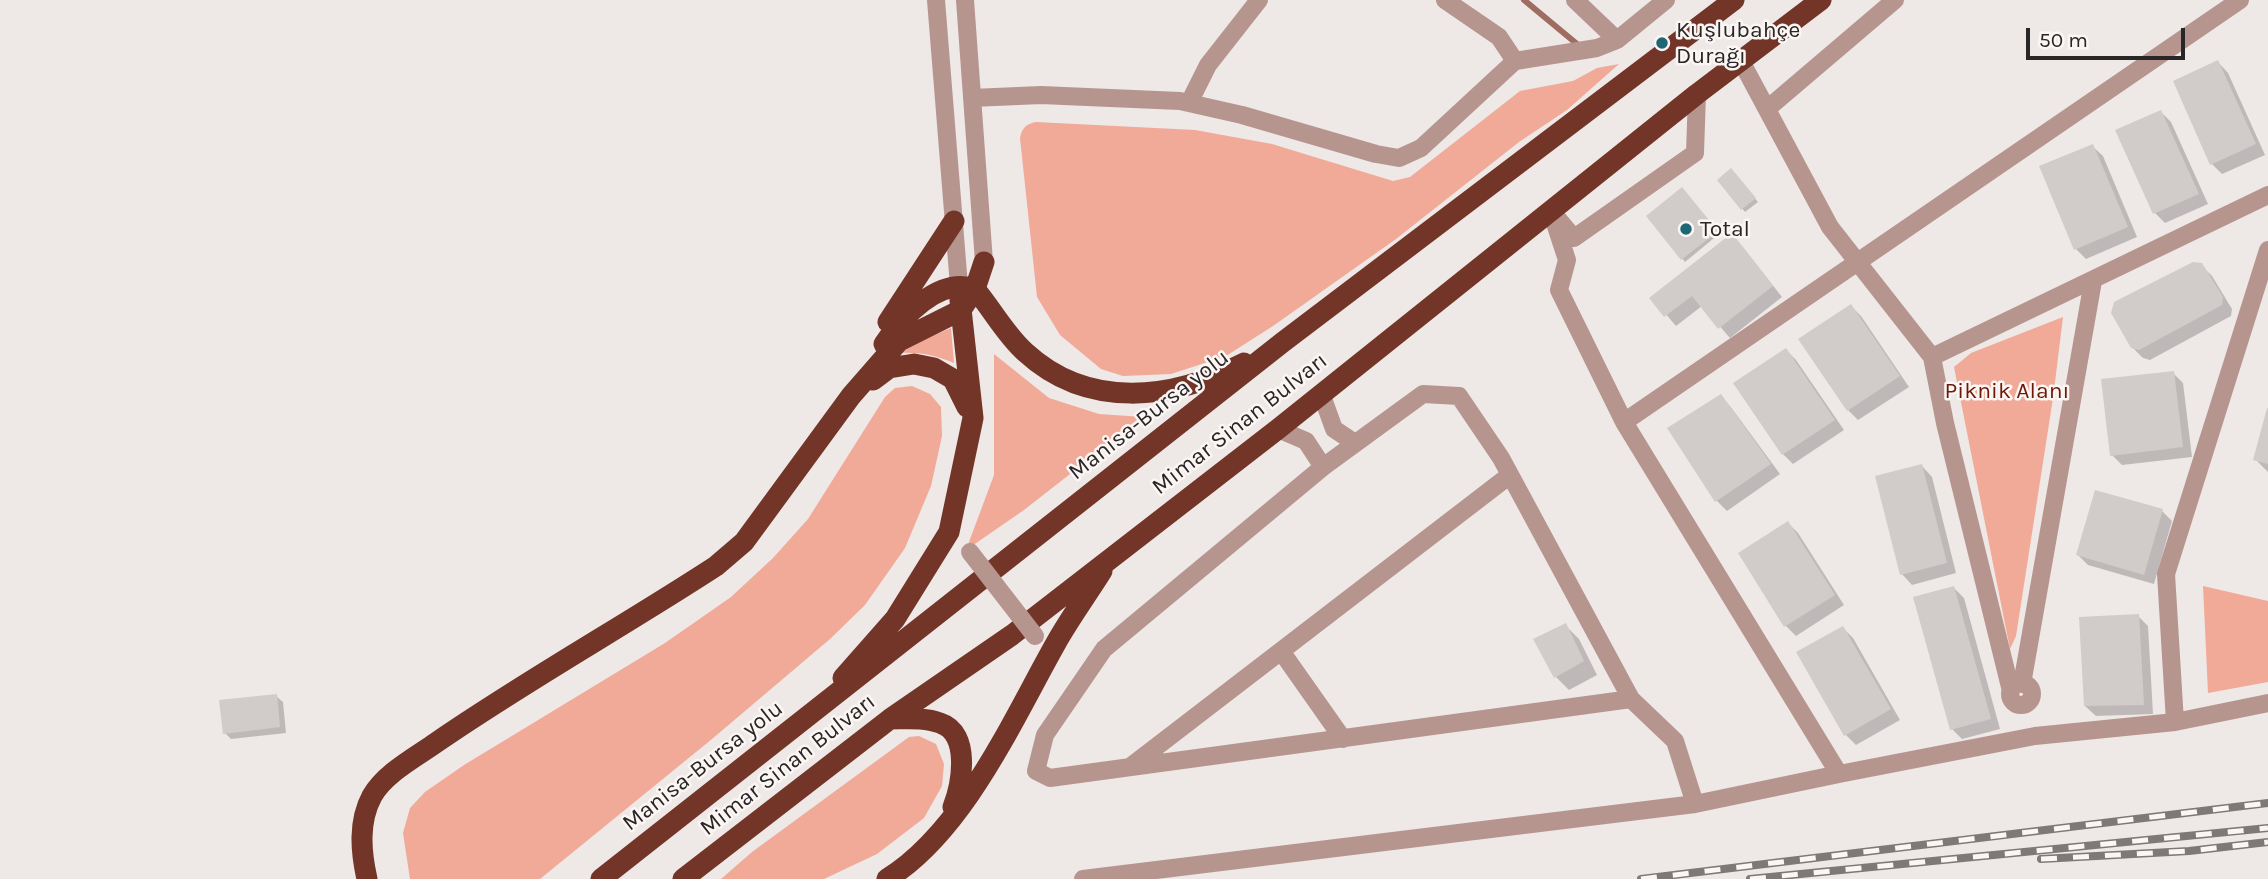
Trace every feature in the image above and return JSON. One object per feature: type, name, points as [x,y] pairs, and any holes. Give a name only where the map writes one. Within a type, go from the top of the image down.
[{"type":"highway","name":"Manisa-Bursa yolu","points":[[601,879],[1283,342],[1734,0]]},
{"type":"highway","name":"Mimar Sinan Bulvarı","points":[[684,878],[890,719],[1013,635],[1278,429],[1697,94],[1821,0]]},
{"type":"highway","points":[[851,396],[876,341],[954,221]]},
{"type":"highway","points":[[984,262],[996,318]]},
{"type":"highway","points":[[807,719],[895,619],[949,532],[972,418],[961,310],[967,287],[984,262]]},
{"type":"highway","points":[[967,287],[1022,350],[1062,379],[1088,389],[1144,393],[1176,388],[1223,373],[1283,342]]},
{"type":"highway","points":[[367,879],[362,856],[365,813],[373,794],[394,772],[464,724],[716,566],[744,542],[851,396],[887,340],[921,302],[967,287]]},
{"type":"highway","points":[[851,396],[899,341],[961,310]]},
{"type":"highway","points":[[851,396],[889,368],[914,364],[934,368],[953,379],[972,418]]},
{"type":"highway","points":[[887,879],[928,848],[981,776],[1057,640],[1111,558]]},
{"type":"highway","points":[[890,719],[939,722],[954,733],[962,765],[958,794],[946,826]]},
{"type":"street","points":[[936,0],[954,221],[967,287]]},
{"type":"street","points":[[965,0],[984,262]]},
{"type":"street","points":[[1189,103],[1208,65],[1259,0]]},
{"type":"street","points":[[1445,0],[1499,37],[1515,61]]},
{"type":"street","points":[[1575,0],[1617,40]]},
{"type":"street","points":[[972,98],[1041,95],[1189,103],[1399,158],[1421,148],[1515,61],[1597,48],[1617,40],[1666,0]]},
{"type":"street","points":[[1767,109],[1895,0]]},
{"type":"street","points":[[1624,422],[2240,0]]},
{"type":"street","points":[[1741,61],[1830,227],[1932,357],[1945,423],[2017,687]]},
{"type":"street","points":[[1551,211],[1574,238],[1695,153],[1697,94]]},
{"type":"street","points":[[1932,357],[2268,195]]},
{"type":"street","points":[[1551,211],[1567,260],[1559,290],[1624,422],[1839,774]]},
{"type":"street","points":[[2175,722],[2166,574],[2268,250]]},
{"type":"street","points":[[2017,687],[2093,281]]},
{"type":"street","points":[[1321,393],[1334,429],[1355,443]]},
{"type":"street","points":[[1631,699],[1050,778],[1036,771],[1045,735],[1104,649],[1323,467],[1423,394],[1459,396],[1510,475],[1631,699],[1675,741],[1695,804]]},
{"type":"street","points":[[1278,429],[1306,441],[1323,467]]},
{"type":"street","points":[[1129,768],[1510,475]]},
{"type":"street","points":[[970,552],[1035,636]]},
{"type":"street","points":[[1280,651],[1343,739]]},
{"type":"street","points":[[2017,687],[2029,686],[2032,692],[2031,699],[2026,704],[2035,736]]},
{"type":"street","points":[[1083,879],[1695,804],[2035,736],[2175,722],[2268,703]]},
{"type":"green space","points":[[1619,64],[1567,110],[1519,142],[1396,239],[1226,356],[1171,374],[1123,376],[1101,369],[1060,335],[1037,297],[1020,138],[1023,129],[1030,124],[1036,122],[1195,130],[1272,144],[1393,181],[1410,177],[1520,91],[1573,81],[1597,68]]},
{"type":"green space","name":"Piknik Alanı","points":[[2063,317],[2016,636],[2010,649],[1954,367],[1971,353]]},
{"type":"green space","points":[[951,328],[954,363],[927,355],[899,353],[908,346]]},
{"type":"green space","points":[[994,354],[1049,398],[1099,414],[1143,417],[1024,510],[966,550],[994,475]]},
{"type":"green space","points":[[912,386],[930,394],[941,407],[942,436],[931,486],[905,548],[865,605],[830,639],[712,739],[540,879],[410,879],[403,833],[410,808],[425,792],[464,765],[665,643],[731,597],[773,558],[808,519],[885,397],[895,388]]},
{"type":"green space","points":[[2203,586],[2268,601],[2268,682],[2208,693]]},
{"type":"green space","points":[[919,736],[936,744],[944,764],[942,786],[924,818],[877,854],[824,879],[721,879],[752,852],[909,737]]},
{"type":"building","points":[[2218,60],[2256,144],[2210,165],[2173,81]]},
{"type":"building","points":[[2161,110],[2199,194],[2153,214],[2115,130]]},
{"type":"building","points":[[2093,144],[2128,227],[2074,250],[2039,166]]},
{"type":"building","points":[[1731,168],[1756,198],[1741,210],[1717,180]]},
{"type":"building","points":[[1682,187],[1718,231],[1681,260],[1646,216]]},
{"type":"building","points":[[1732,233],[1773,286],[1718,329],[1692,296],[1664,317],[1649,298]]},
{"type":"building","points":[[2193,262],[2202,263],[2223,297],[2222,305],[2139,350],[2131,348],[2111,313],[2114,302]]},
{"type":"building","points":[[1851,304],[1900,376],[1847,411],[1798,339]]},
{"type":"building","points":[[1786,348],[1835,420],[1782,455],[1733,383]]},
{"type":"building","points":[[2174,371],[2183,447],[2110,456],[2101,379]]},
{"type":"building","points":[[1721,394],[1771,464],[1715,502],[1667,428]]},
{"type":"building","points":[[2268,408],[2268,464],[2253,460]]},
{"type":"building","points":[[1922,464],[1947,563],[1900,575],[1875,476]]},
{"type":"building","points":[[2095,490],[2163,509],[2144,575],[2076,555]]},
{"type":"building","points":[[1788,521],[1835,595],[1784,627],[1738,553]]},
{"type":"building","points":[[1954,586],[1991,719],[1950,730],[1913,597]]},
{"type":"building","points":[[2139,614],[2144,705],[2084,706],[2079,617]]},
{"type":"building","points":[[1566,623],[1584,661],[1554,678],[1533,639]]},
{"type":"building","points":[[1843,626],[1891,709],[1844,736],[1796,652]]},
{"type":"building","points":[[277,694],[280,727],[223,734],[219,700]]},
{"type":"waterway","points":[[1524,0],[1577,44]]},
{"type":"railway","points":[[1641,879],[2268,803]]},
{"type":"railway","points":[[1750,879],[2268,828]]},
{"type":"railway","points":[[2041,859],[2189,851],[2268,842]]},
{"type":"place","name":"Kuşlubahçe Durağı","points":[[1662,43]]},
{"type":"place","name":"Total","points":[[1686,229]]}]
